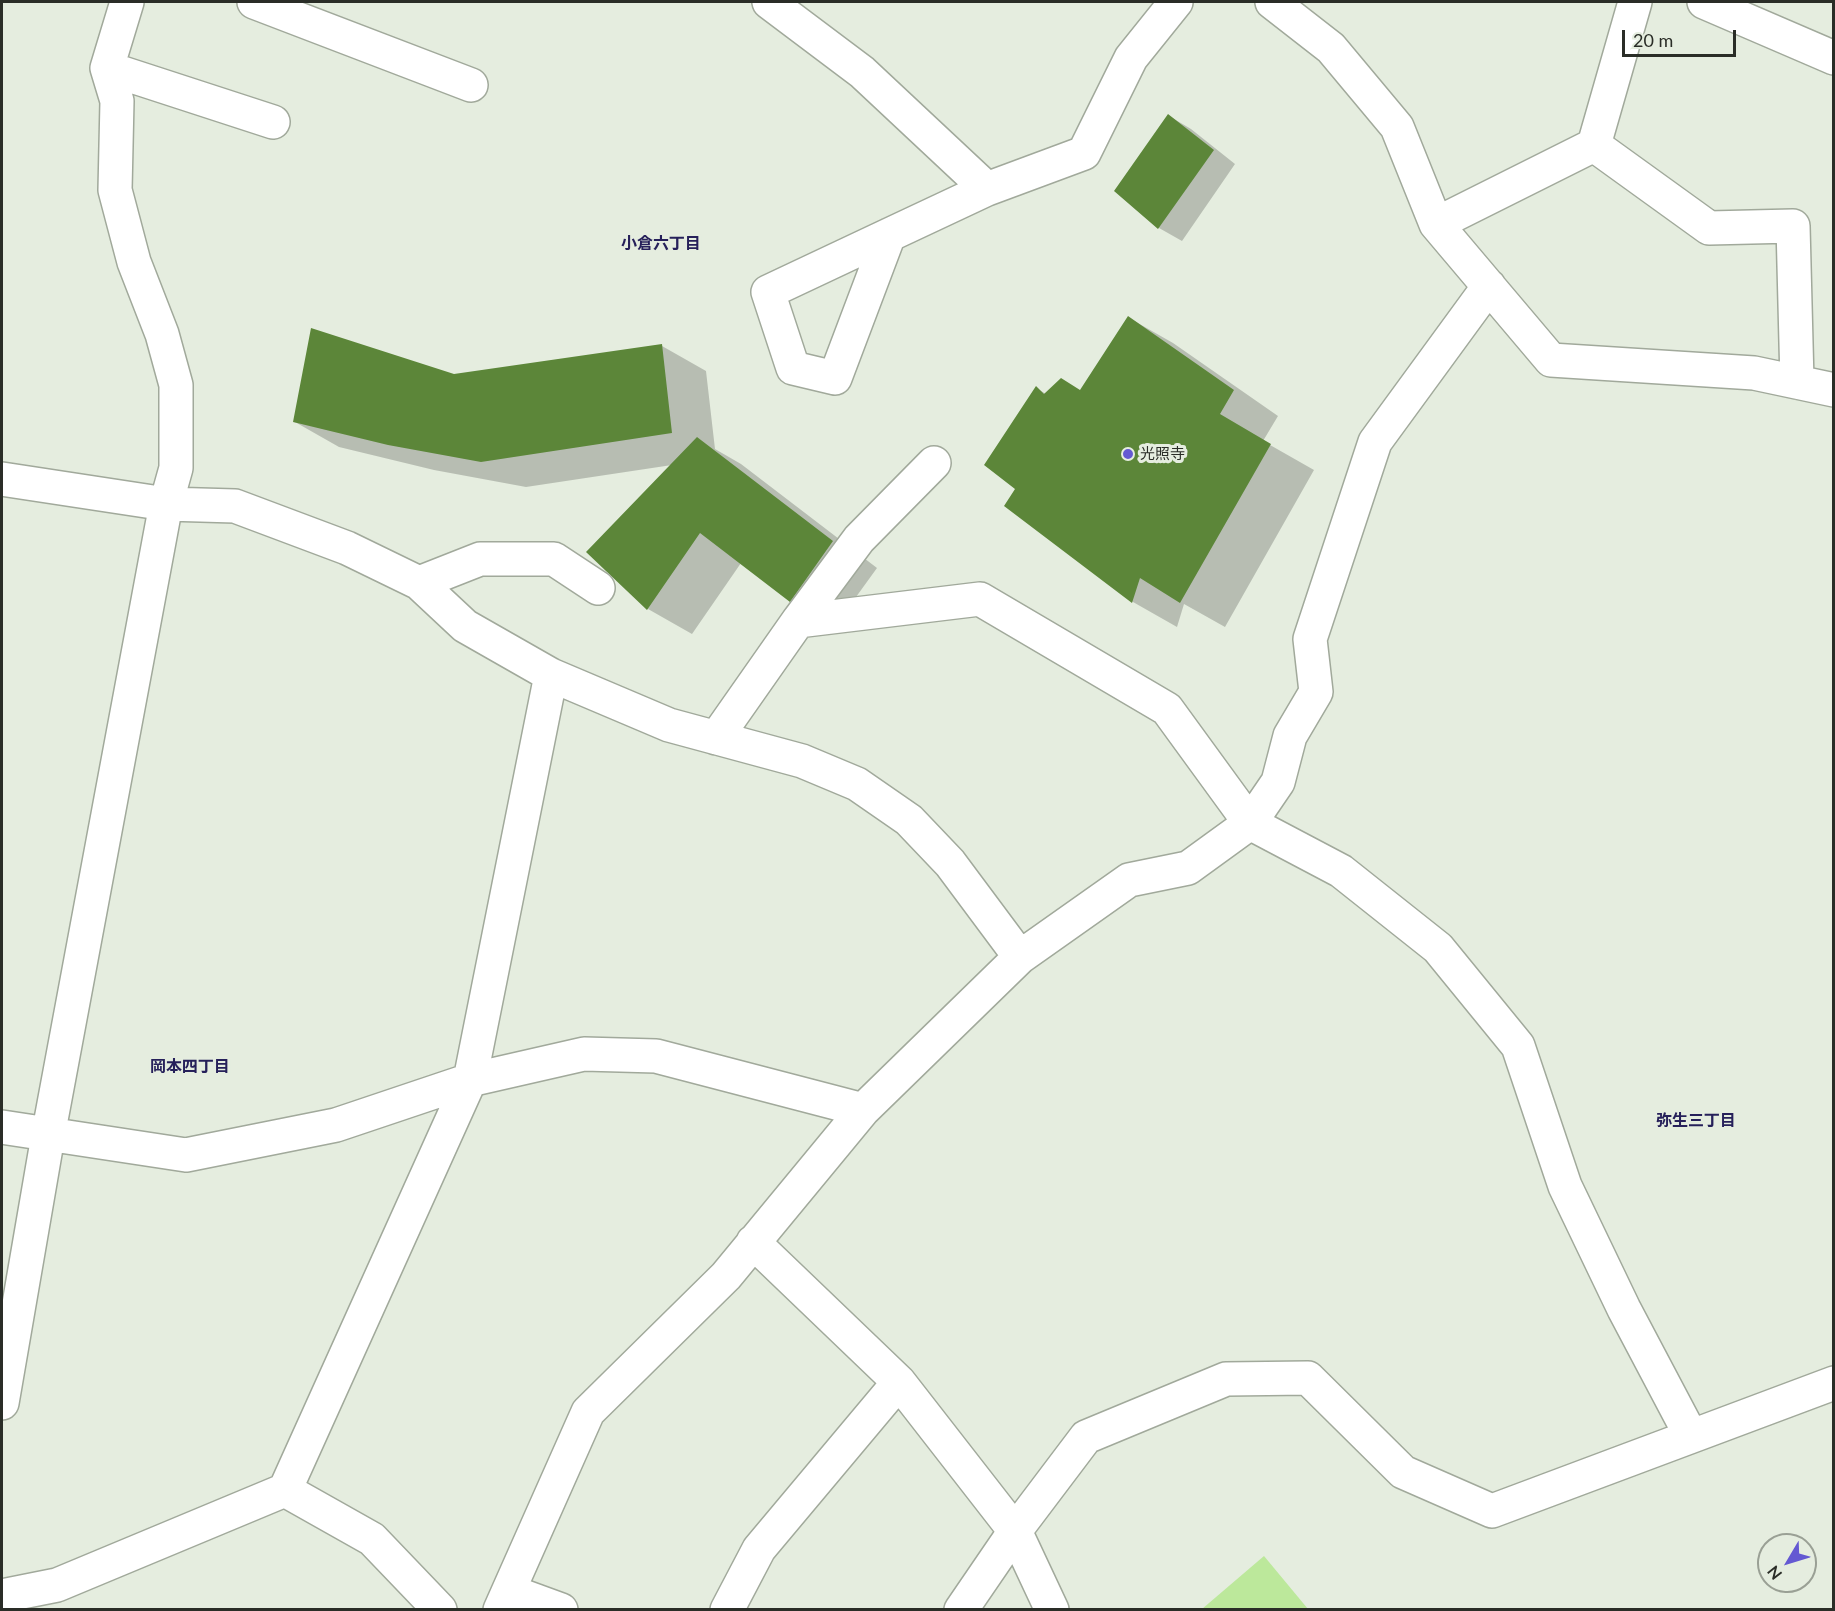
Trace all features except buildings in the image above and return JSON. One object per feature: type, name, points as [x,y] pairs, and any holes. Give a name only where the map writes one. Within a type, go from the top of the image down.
[{"type":"street","points":[[2,1402],[48,1136],[166,504],[176,468],[176,385],[162,334],[134,262],[115,190],[117,101],[107,68],[127,2]]},
{"type":"street","points":[[254,2],[471,85]]},
{"type":"street","points":[[769,2],[862,72],[987,189]]},
{"type":"street","points":[[889,235],[987,189],[1083,153],[1131,58],[1176,2]]},
{"type":"street","points":[[1272,2],[1331,48],[1397,127],[1436,224],[1551,360],[1754,373],[1833,390]]},
{"type":"street","points":[[1436,224],[1594,145],[1635,2]]},
{"type":"street","points":[[1704,2],[1833,58]]},
{"type":"street","points":[[107,68],[273,122]]},
{"type":"street","points":[[1594,145],[1709,228],[1792,226],[1797,382]]},
{"type":"street","points":[[561,1610],[504,1600],[588,1413],[726,1276],[863,1110],[1020,957],[1129,880],[1188,867],[1250,823],[1278,782],[1290,736],[1316,692],[1310,639],[1375,442],[1489,286]]},
{"type":"street","points":[[716,738],[859,539],[934,463]]},
{"type":"street","points":[[2,479],[166,504],[235,506],[347,548],[419,583],[465,626],[551,675],[669,725],[802,761],[856,784],[909,820],[950,863],[1020,957]]},
{"type":"street","points":[[419,583],[480,559],[554,559],[598,588]]},
{"type":"street","points":[[798,621],[980,599],[1167,709],[1250,823],[1341,871],[1438,948],[1518,1046],[1565,1186],[1624,1309],[1690,1434]]},
{"type":"street","points":[[2,1596],[57,1586],[285,1490],[470,1080],[551,675]]},
{"type":"street","points":[[2,1127],[48,1136],[186,1155],[336,1125],[470,1080],[584,1054],[656,1056],[863,1110]]},
{"type":"street","points":[[753,1242],[899,1382],[1015,1531],[1052,1610]]},
{"type":"street","points":[[961,1610],[1015,1531],[1086,1437],[1226,1379],[1308,1378],[1403,1472],[1492,1510],[1690,1434],[1833,1383]]},
{"type":"street","points":[[728,1610],[759,1549],[899,1382]]},
{"type":"street","points":[[285,1490],[372,1539],[440,1610]]},
{"type":"green space","points":[[1264,1556],[1308,1609],[1202,1609]]},
{"type":"place","name":"光照寺","points":[[1128,454]]},
{"type":"district","name":"小倉六丁目","points":[[661,244]]},
{"type":"district","name":"岡本四丁目","points":[[190,1067]]},
{"type":"district","name":"弥生三丁目","points":[[1696,1121]]}]
